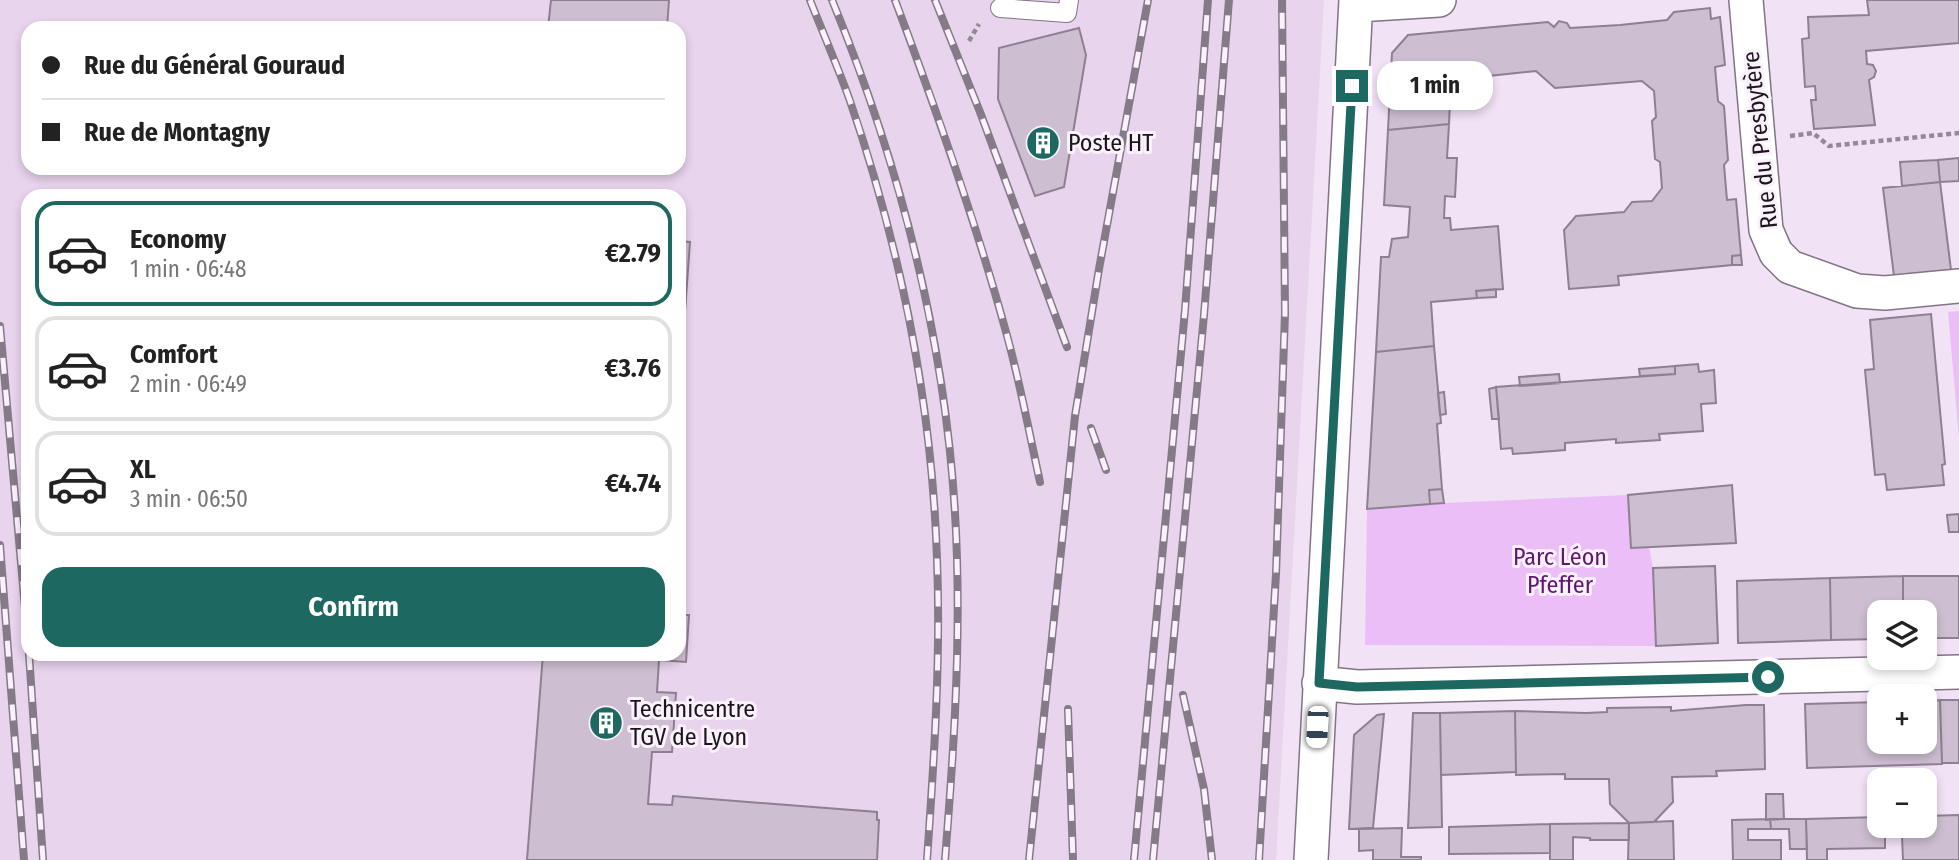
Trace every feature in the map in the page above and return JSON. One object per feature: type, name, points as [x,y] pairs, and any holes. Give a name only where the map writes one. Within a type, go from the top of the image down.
[{"type":"street","points":[[1311,860],[1357,2],[1439,0]]},
{"type":"street","name":"Rue du Presbytère","points":[[1746,0],[1766,230],[1776,253],[1790,267],[1857,291],[1885,293],[1959,286]]},
{"type":"street","points":[[1319,683],[1357,687],[1959,672]]},
{"type":"lane","points":[[1000,8],[1067,13],[1069,0]]},
{"type":"path","points":[[1757,141],[1813,133],[1829,146],[1959,133]]},
{"type":"shaded area","points":[[0,0],[1324,0],[1276,860],[0,860]]},
{"type":"green space","points":[[1959,311],[1959,438],[1948,312]]},
{"type":"green space","name":"Parc Léon Pfeffer","points":[[1628,495],[1631,548],[1649,547],[1653,568],[1656,646],[1365,645],[1367,509]]},
{"type":"building","points":[[551,0],[669,0],[668,21],[549,21]]},
{"type":"building","points":[[1867,0],[1959,0],[1959,43],[1866,51],[1867,64],[1873,65],[1876,71],[1874,77],[1869,80],[1875,125],[1814,129],[1811,100],[1816,100],[1815,86],[1805,87],[1802,39],[1809,38],[1808,17],[1869,15]]},
{"type":"building","points":[[1710,8],[1711,19],[1720,17],[1725,65],[1715,67],[1718,101],[1724,106],[1728,160],[1724,165],[1727,200],[1736,199],[1741,255],[1732,256],[1732,265],[1618,276],[1619,285],[1569,289],[1564,230],[1576,216],[1624,212],[1632,202],[1652,201],[1662,188],[1660,162],[1655,159],[1652,121],[1656,117],[1654,91],[1642,81],[1555,88],[1536,71],[1451,80],[1449,124],[1388,130],[1392,53],[1408,35],[1548,22],[1554,27],[1559,21],[1567,23],[1570,28],[1620,25],[1667,20],[1674,12]]},
{"type":"building","name":"Poste HT","points":[[1079,28],[1086,55],[1064,187],[1035,196],[998,99],[999,48]]},
{"type":"building","points":[[1449,124],[1447,158],[1457,158],[1455,197],[1445,196],[1444,218],[1450,218],[1451,230],[1498,226],[1503,289],[1476,291],[1477,298],[1431,302],[1434,346],[1376,352],[1381,257],[1389,257],[1392,239],[1408,237],[1410,207],[1384,205],[1388,130]]},
{"type":"building","points":[[1959,158],[1959,181],[1940,182],[1938,160]]},
{"type":"building","points":[[1938,160],[1940,182],[1902,186],[1900,162]]},
{"type":"building","points":[[1940,182],[1951,270],[1894,276],[1883,188]]},
{"type":"building","points":[[686,242],[690,242],[686,298]]},
{"type":"building","points":[[1741,255],[1742,265],[1732,265],[1732,256]]},
{"type":"building","points":[[1496,289],[1496,297],[1477,298],[1476,291]]},
{"type":"building","points":[[1931,314],[1945,464],[1942,465],[1944,485],[1887,490],[1885,474],[1875,475],[1865,370],[1874,369],[1870,320]]},
{"type":"building","points":[[1434,346],[1441,423],[1437,424],[1442,489],[1429,490],[1430,504],[1367,509],[1376,352]]},
{"type":"building","points":[[1698,364],[1699,372],[1714,370],[1716,403],[1701,404],[1703,431],[1659,434],[1660,440],[1616,443],[1616,439],[1565,443],[1565,450],[1513,454],[1512,448],[1501,449],[1496,387],[1675,374],[1675,366]]},
{"type":"building","points":[[1675,366],[1675,374],[1640,376],[1639,369]]},
{"type":"building","points":[[1559,374],[1560,383],[1520,386],[1519,377]]},
{"type":"building","points":[[1496,387],[1499,419],[1492,419],[1489,389]]},
{"type":"building","points":[[1444,392],[1446,414],[1440,415],[1438,393]]},
{"type":"building","points":[[1732,485],[1736,543],[1631,548],[1628,495]]},
{"type":"building","points":[[1442,489],[1444,503],[1430,504],[1429,490]]},
{"type":"building","points":[[1959,514],[1959,532],[1949,532],[1947,515]]},
{"type":"building","points":[[1715,566],[1718,643],[1656,646],[1653,568]]},
{"type":"building","points":[[1903,576],[1959,576],[1959,638],[1937,638],[1937,600],[1903,600]]},
{"type":"building","points":[[1903,576],[1903,600],[1867,600],[1867,639],[1831,640],[1830,578]]},
{"type":"building","points":[[1830,578],[1831,640],[1738,643],[1737,581]]},
{"type":"building","name":"Technicentre TGV de Lyon","points":[[686,615],[689,615],[686,662],[672,661],[686,661]]},
{"type":"building","name":"Technicentre TGV de Lyon","points":[[542,661],[659,661],[657,692],[676,693],[672,752],[652,752],[648,804],[672,805],[673,796],[877,812],[879,820],[877,860],[527,860]]},
{"type":"building","points":[[1937,700],[1940,700],[1942,764],[1807,768],[1805,704],[1867,702],[1867,754],[1937,754]]},
{"type":"building","points":[[1940,700],[1959,700],[1959,763],[1942,763]]},
{"type":"building","points":[[1764,705],[1765,769],[1716,771],[1717,776],[1672,777],[1673,802],[1654,822],[1629,823],[1610,804],[1609,779],[1565,779],[1565,774],[1516,775],[1515,711],[1586,713],[1607,712],[1607,708],[1671,707],[1671,711]]},
{"type":"building","points":[[1515,711],[1516,772],[1441,775],[1440,713]]},
{"type":"building","points":[[1413,713],[1440,713],[1442,827],[1408,828]]},
{"type":"building","points":[[1384,714],[1373,828],[1349,829],[1354,735],[1377,715]]},
{"type":"building","points":[[1766,794],[1783,794],[1784,819],[1766,820]]},
{"type":"building","points":[[1959,815],[1959,860],[1903,860],[1902,838],[1937,838],[1937,816]]},
{"type":"building","points":[[1867,817],[1867,838],[1885,838],[1885,848],[1827,849],[1827,860],[1807,860],[1806,819]]},
{"type":"building","points":[[1770,819],[1806,819],[1807,849],[1790,849],[1789,829],[1771,829]]},
{"type":"building","points":[[1770,819],[1771,829],[1748,829],[1748,840],[1781,840],[1781,860],[1733,860],[1732,820]]},
{"type":"building","points":[[1673,821],[1674,860],[1628,860],[1629,823]]},
{"type":"building","points":[[1629,823],[1629,840],[1573,837],[1573,860],[1550,860],[1550,824]]},
{"type":"building","points":[[1550,824],[1550,853],[1449,854],[1449,827]]},
{"type":"building","points":[[1402,828],[1401,857],[1421,857],[1421,860],[1373,860],[1373,850],[1359,851],[1359,829]]},
{"type":"railway","points":[[810,0],[849,98],[884,211],[910,326],[928,442],[934,500],[938,634],[927,860]]},
{"type":"railway","points":[[832,0],[882,135],[902,204],[920,274],[946,416],[957,559],[958,635],[945,860]]},
{"type":"railway","points":[[895,0],[954,164],[994,290],[1016,370],[1040,482]]},
{"type":"railway","points":[[935,0],[980,112],[1067,347]]},
{"type":"railway","points":[[1029,860],[1075,416],[1148,0]]},
{"type":"railway","points":[[1134,860],[1185,310],[1208,0]]},
{"type":"railway","points":[[1153,860],[1204,315],[1229,0]]},
{"type":"railway","points":[[1259,860],[1276,574],[1285,313],[1282,0]]},
{"type":"railway","points":[[0,326],[21,563]]},
{"type":"railway","points":[[1091,428],[1106,470]]},
{"type":"railway","points":[[0,545],[24,860]]},
{"type":"railway","points":[[29,661],[43,860]]},
{"type":"railway","points":[[1183,695],[1204,789],[1212,860]]},
{"type":"railway","points":[[1068,709],[1073,860]]},
{"type":"place","name":"Poste HT","points":[[1043,143]]},
{"type":"place","name":"Technicentre TGV de Lyon","points":[[606,723]]},
{"type":"route","points":[[1352,86],[1319,683],[1357,687],[1768,677]]}]
